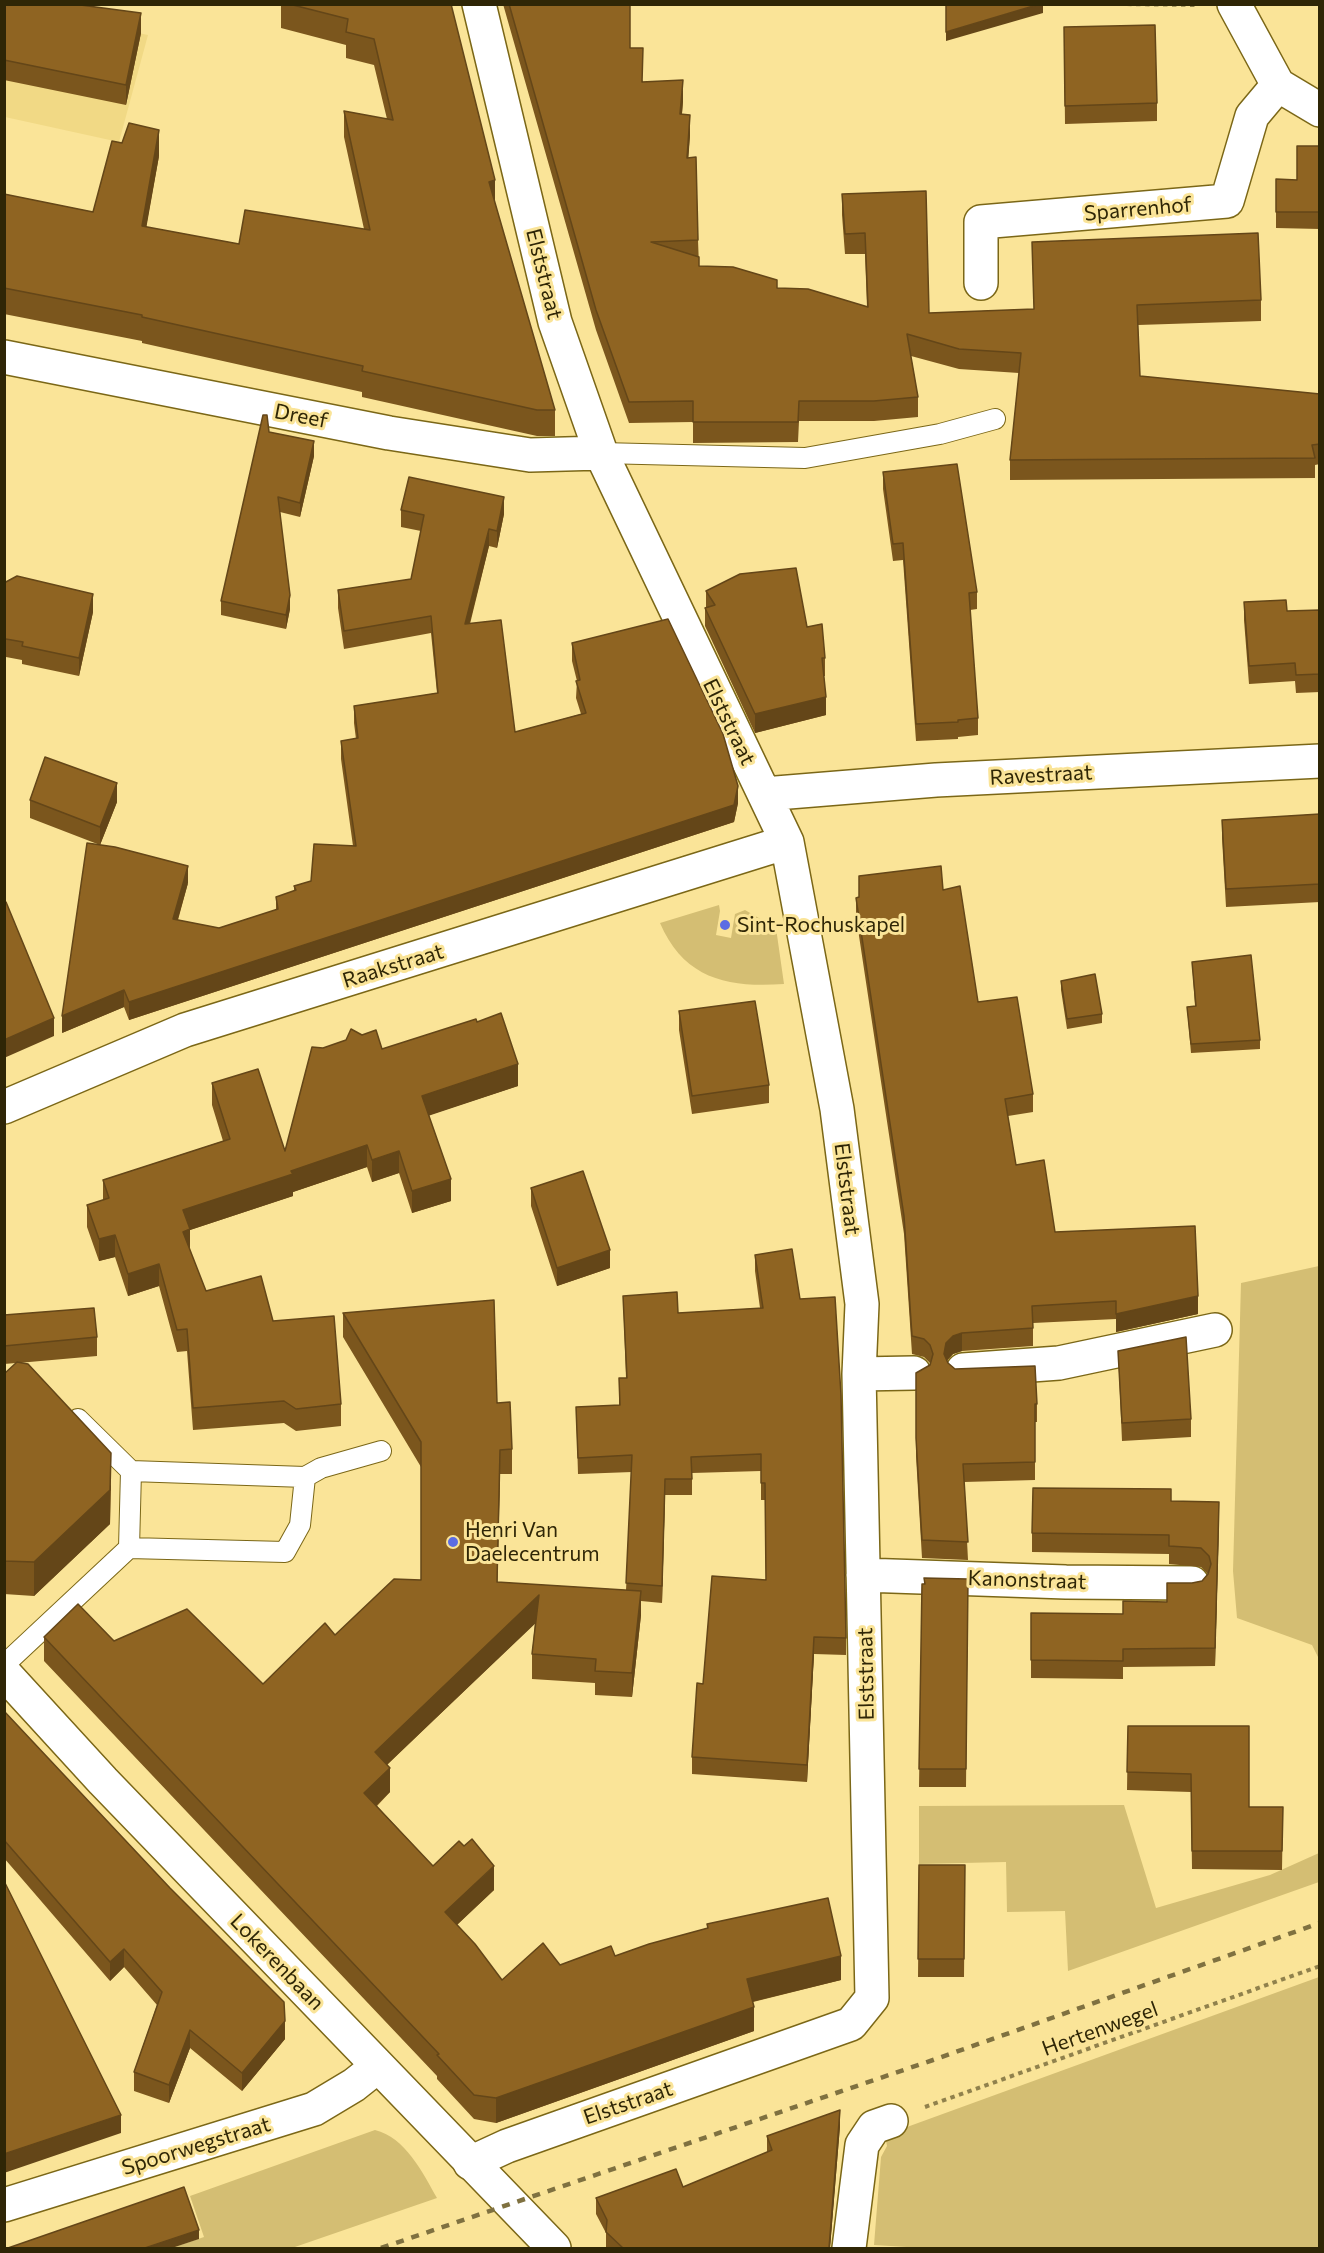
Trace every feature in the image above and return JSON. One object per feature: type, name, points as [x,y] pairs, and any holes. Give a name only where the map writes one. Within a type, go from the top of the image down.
[{"type":"street","name":"Elststraat","points":[[470,2163],[507,2146],[851,2024],[872,1998],[859,1374],[862,1304],[837,1109],[787,842],[601,453],[555,322],[479,4]]},
{"type":"street","points":[[1234,5],[1278,86],[1320,110]]},
{"type":"street","name":"Sparrenhof","points":[[981,283],[981,222],[1227,201],[1252,116],[1278,86]]},
{"type":"street","name":"Dreef","points":[[4,357],[389,434],[530,455],[601,453]]},
{"type":"street","name":"Ravestraat","points":[[764,795],[936,780],[1320,761]]},
{"type":"street","name":"Raakstraat","points":[[4,1107],[186,1030],[787,842]]},
{"type":"street","points":[[963,1370],[1059,1363],[1215,1330]]},
{"type":"street","points":[[859,1374],[914,1373]]},
{"type":"street","name":"Kanonstraat","points":[[863,1575],[1066,1582],[1191,1583]]},
{"type":"street","name":"Lokerenbaan","points":[[4,1673],[103,1781],[554,2248]]},
{"type":"street","name":"Spoorwegstraat","points":[[4,2205],[314,2109],[354,2085],[378,2067]]},
{"type":"street","points":[[849,2248],[862,2145],[874,2127],[891,2121]]},
{"type":"lane","points":[[601,453],[805,458],[940,434],[995,419]]},
{"type":"lane","points":[[64,1406],[130,1471],[305,1477],[321,1468],[381,1451]]},
{"type":"lane","points":[[129,1548],[130,1471]]},
{"type":"lane","points":[[4,1665],[129,1548],[285,1552],[300,1525],[305,1477]]},
{"type":"path","points":[[1118,4],[1234,5]]},
{"type":"path","name":"Hertenwegel","points":[[891,2121],[1320,1966]]},
{"type":"shaded area","points":[[4,6],[148,35],[119,142],[5,117]]},
{"type":"shaded area","points":[[719,905],[716,935],[731,938],[735,914],[745,910],[776,928],[784,984],[744,984],[710,976],[695,968],[682,957],[670,942],[660,923]]},
{"type":"shaded area","points":[[1320,1266],[1319,1659],[1312,1645],[1237,1618],[1233,1571],[1241,1283]]},
{"type":"shaded area","points":[[1124,1805],[1156,1908],[1270,1875],[1319,1853],[1319,1882],[1068,1971],[1065,1911],[1007,1912],[1006,1862],[919,1864],[919,1806]]},
{"type":"shaded area","points":[[1319,1977],[1319,2248],[923,2248],[874,2245],[881,2157],[887,2146],[885,2135]]},
{"type":"shaded area","points":[[375,2130],[386,2134],[404,2148],[419,2167],[437,2198],[292,2248],[172,2248],[204,2237],[190,2196]]},
{"type":"building","points":[[4,4],[73,4],[141,13],[126,85],[4,60]]},
{"type":"building","points":[[289,4],[451,4],[495,180],[489,182],[555,410],[537,410],[362,371],[363,366],[142,317],[142,315],[4,288],[4,194],[93,212],[112,141],[122,143],[129,123],[159,130],[142,226],[239,244],[245,210],[370,230],[344,111],[393,120],[374,39],[346,32],[348,19]]},
{"type":"building","points":[[509,4],[630,4],[630,48],[643,48],[642,82],[683,80],[680,114],[690,115],[687,158],[696,157],[698,240],[651,242],[699,257],[699,266],[733,267],[777,280],[777,288],[808,289],[868,307],[865,233],[845,234],[842,194],[926,191],[929,313],[1034,309],[1032,242],[1258,233],[1261,300],[1137,305],[1140,376],[1320,394],[1320,444],[1312,445],[1315,458],[1010,460],[1021,353],[959,349],[907,334],[918,397],[874,401],[799,401],[798,422],[693,422],[693,401],[629,402],[596,310]]},
{"type":"building","points":[[946,4],[1040,4],[946,32]]},
{"type":"building","points":[[1155,25],[1157,103],[1065,106],[1064,27]]},
{"type":"building","points":[[1297,146],[1320,146],[1320,212],[1276,212],[1276,179],[1297,180]]},
{"type":"building","points":[[263,415],[267,415],[269,432],[314,441],[300,503],[278,497],[290,595],[286,615],[221,601]]},
{"type":"building","points":[[957,464],[977,592],[969,593],[978,718],[958,720],[958,722],[916,724],[903,543],[893,544],[883,472]]},
{"type":"building","points":[[409,477],[504,497],[497,531],[489,529],[465,624],[501,620],[515,732],[586,713],[576,681],[580,680],[572,643],[668,619],[723,734],[738,786],[734,805],[129,1002],[124,990],[62,1016],[87,843],[115,847],[188,866],[173,919],[219,928],[278,909],[276,897],[296,890],[294,886],[311,881],[314,844],[356,846],[341,741],[358,738],[354,706],[438,693],[431,616],[344,631],[338,590],[411,579],[424,515],[401,510]]},
{"type":"building","points":[[796,568],[807,627],[822,624],[825,658],[822,658],[826,697],[755,714],[705,608],[715,605],[706,591],[740,574]]},
{"type":"building","points":[[17,576],[93,594],[79,658],[22,646],[23,642],[4,637],[4,583]]},
{"type":"building","points":[[1286,600],[1287,611],[1320,610],[1320,674],[1296,675],[1295,663],[1249,666],[1244,602]]},
{"type":"building","points":[[45,757],[117,783],[100,827],[30,800]]},
{"type":"building","points":[[1320,814],[1320,884],[1226,889],[1222,820]]},
{"type":"building","points":[[941,866],[943,890],[960,886],[978,1002],[1017,997],[1033,1094],[1005,1099],[1016,1165],[1044,1160],[1055,1232],[1195,1226],[1198,1296],[1116,1314],[1116,1301],[1032,1306],[1033,1328],[962,1333],[953,1336],[946,1343],[944,1354],[948,1363],[955,1369],[1035,1366],[1037,1404],[1035,1404],[1035,1462],[963,1464],[968,1542],[922,1540],[916,1438],[916,1373],[930,1365],[933,1354],[930,1345],[924,1339],[912,1336],[904,1216],[856,898],[859,897],[859,876]]},
{"type":"building","points":[[6,902],[54,1018],[4,1040],[4,903]]},
{"type":"building","points":[[1251,955],[1260,1040],[1191,1044],[1187,1007],[1196,1006],[1192,962]]},
{"type":"building","points":[[1095,974],[1102,1014],[1067,1019],[1061,981]]},
{"type":"building","points":[[755,1001],[769,1085],[692,1096],[679,1011]]},
{"type":"building","points":[[501,1013],[518,1064],[422,1096],[451,1179],[412,1191],[399,1151],[372,1160],[367,1145],[291,1171],[293,1174],[183,1210],[190,1229],[183,1232],[206,1291],[261,1276],[273,1321],[334,1316],[341,1404],[296,1409],[284,1401],[193,1408],[187,1329],[177,1330],[159,1264],[128,1274],[115,1235],[99,1239],[87,1205],[109,1198],[103,1180],[230,1139],[212,1083],[258,1069],[285,1151],[312,1047],[323,1048],[346,1040],[351,1029],[362,1035],[376,1030],[382,1049]]},
{"type":"building","points":[[583,1171],[610,1250],[557,1268],[531,1188]]},
{"type":"building","points":[[792,1249],[800,1299],[835,1297],[841,1395],[846,1638],[814,1637],[807,1765],[692,1757],[697,1683],[703,1684],[712,1576],[766,1580],[765,1483],[761,1483],[761,1454],[691,1457],[692,1479],[665,1479],[662,1586],[626,1583],[632,1455],[578,1458],[576,1407],[620,1405],[619,1378],[627,1378],[623,1296],[677,1292],[678,1313],[763,1308],[755,1255]]},
{"type":"building","points":[[494,1300],[497,1403],[510,1402],[512,1449],[500,1450],[497,1582],[641,1591],[632,1673],[595,1671],[596,1659],[532,1654],[539,1595],[375,1752],[390,1768],[364,1793],[433,1866],[459,1841],[464,1846],[472,1839],[494,1866],[445,1912],[475,1944],[502,1980],[543,1943],[560,1965],[611,1946],[615,1956],[708,1928],[707,1924],[828,1898],[841,1956],[747,1979],[754,2007],[496,2098],[474,2095],[437,2055],[439,2054],[44,1637],[78,1604],[114,1641],[187,1609],[263,1684],[325,1623],[335,1635],[394,1579],[421,1580],[421,1442],[343,1313]]},
{"type":"building","points":[[94,1308],[97,1337],[4,1346],[4,1315]]},
{"type":"building","points":[[1186,1337],[1191,1419],[1122,1423],[1118,1351]]},
{"type":"building","points":[[17,1362],[28,1364],[111,1453],[110,1490],[34,1562],[4,1561],[4,1374]]},
{"type":"building","points":[[1033,1488],[1171,1489],[1171,1501],[1219,1502],[1215,1648],[1123,1649],[1123,1661],[1031,1660],[1031,1613],[1123,1614],[1123,1601],[1167,1602],[1167,1583],[1202,1581],[1208,1574],[1211,1564],[1209,1556],[1201,1548],[1169,1546],[1169,1535],[1032,1533]]},
{"type":"building","points":[[924,1578],[968,1579],[966,1769],[919,1769],[922,1584],[925,1584]]},
{"type":"building","points":[[4,1711],[170,1888],[284,2002],[285,2021],[242,2073],[190,2030],[169,2085],[134,2072],[162,1992],[124,1949],[110,1962],[4,1840]]},
{"type":"building","points":[[1128,1726],[1249,1726],[1249,1807],[1283,1807],[1282,1851],[1192,1851],[1191,1774],[1127,1772]]},
{"type":"building","points":[[919,1865],[965,1865],[964,1959],[918,1959]]},
{"type":"building","points":[[4,1881],[121,2115],[4,2154]]},
{"type":"building","points":[[840,2110],[829,2248],[623,2248],[606,2232],[607,2220],[596,2198],[676,2169],[683,2187],[772,2150],[767,2136]]},
{"type":"building","points":[[184,2187],[199,2230],[145,2248],[8,2248]]},
{"type":"railway","points":[[381,2248],[933,2060],[1320,1923]]},
{"type":"place","name":"Sint-Rochuskapel","points":[[725,925]]},
{"type":"place","name":"Henri Van Daelecentrum","points":[[453,1542]]}]
